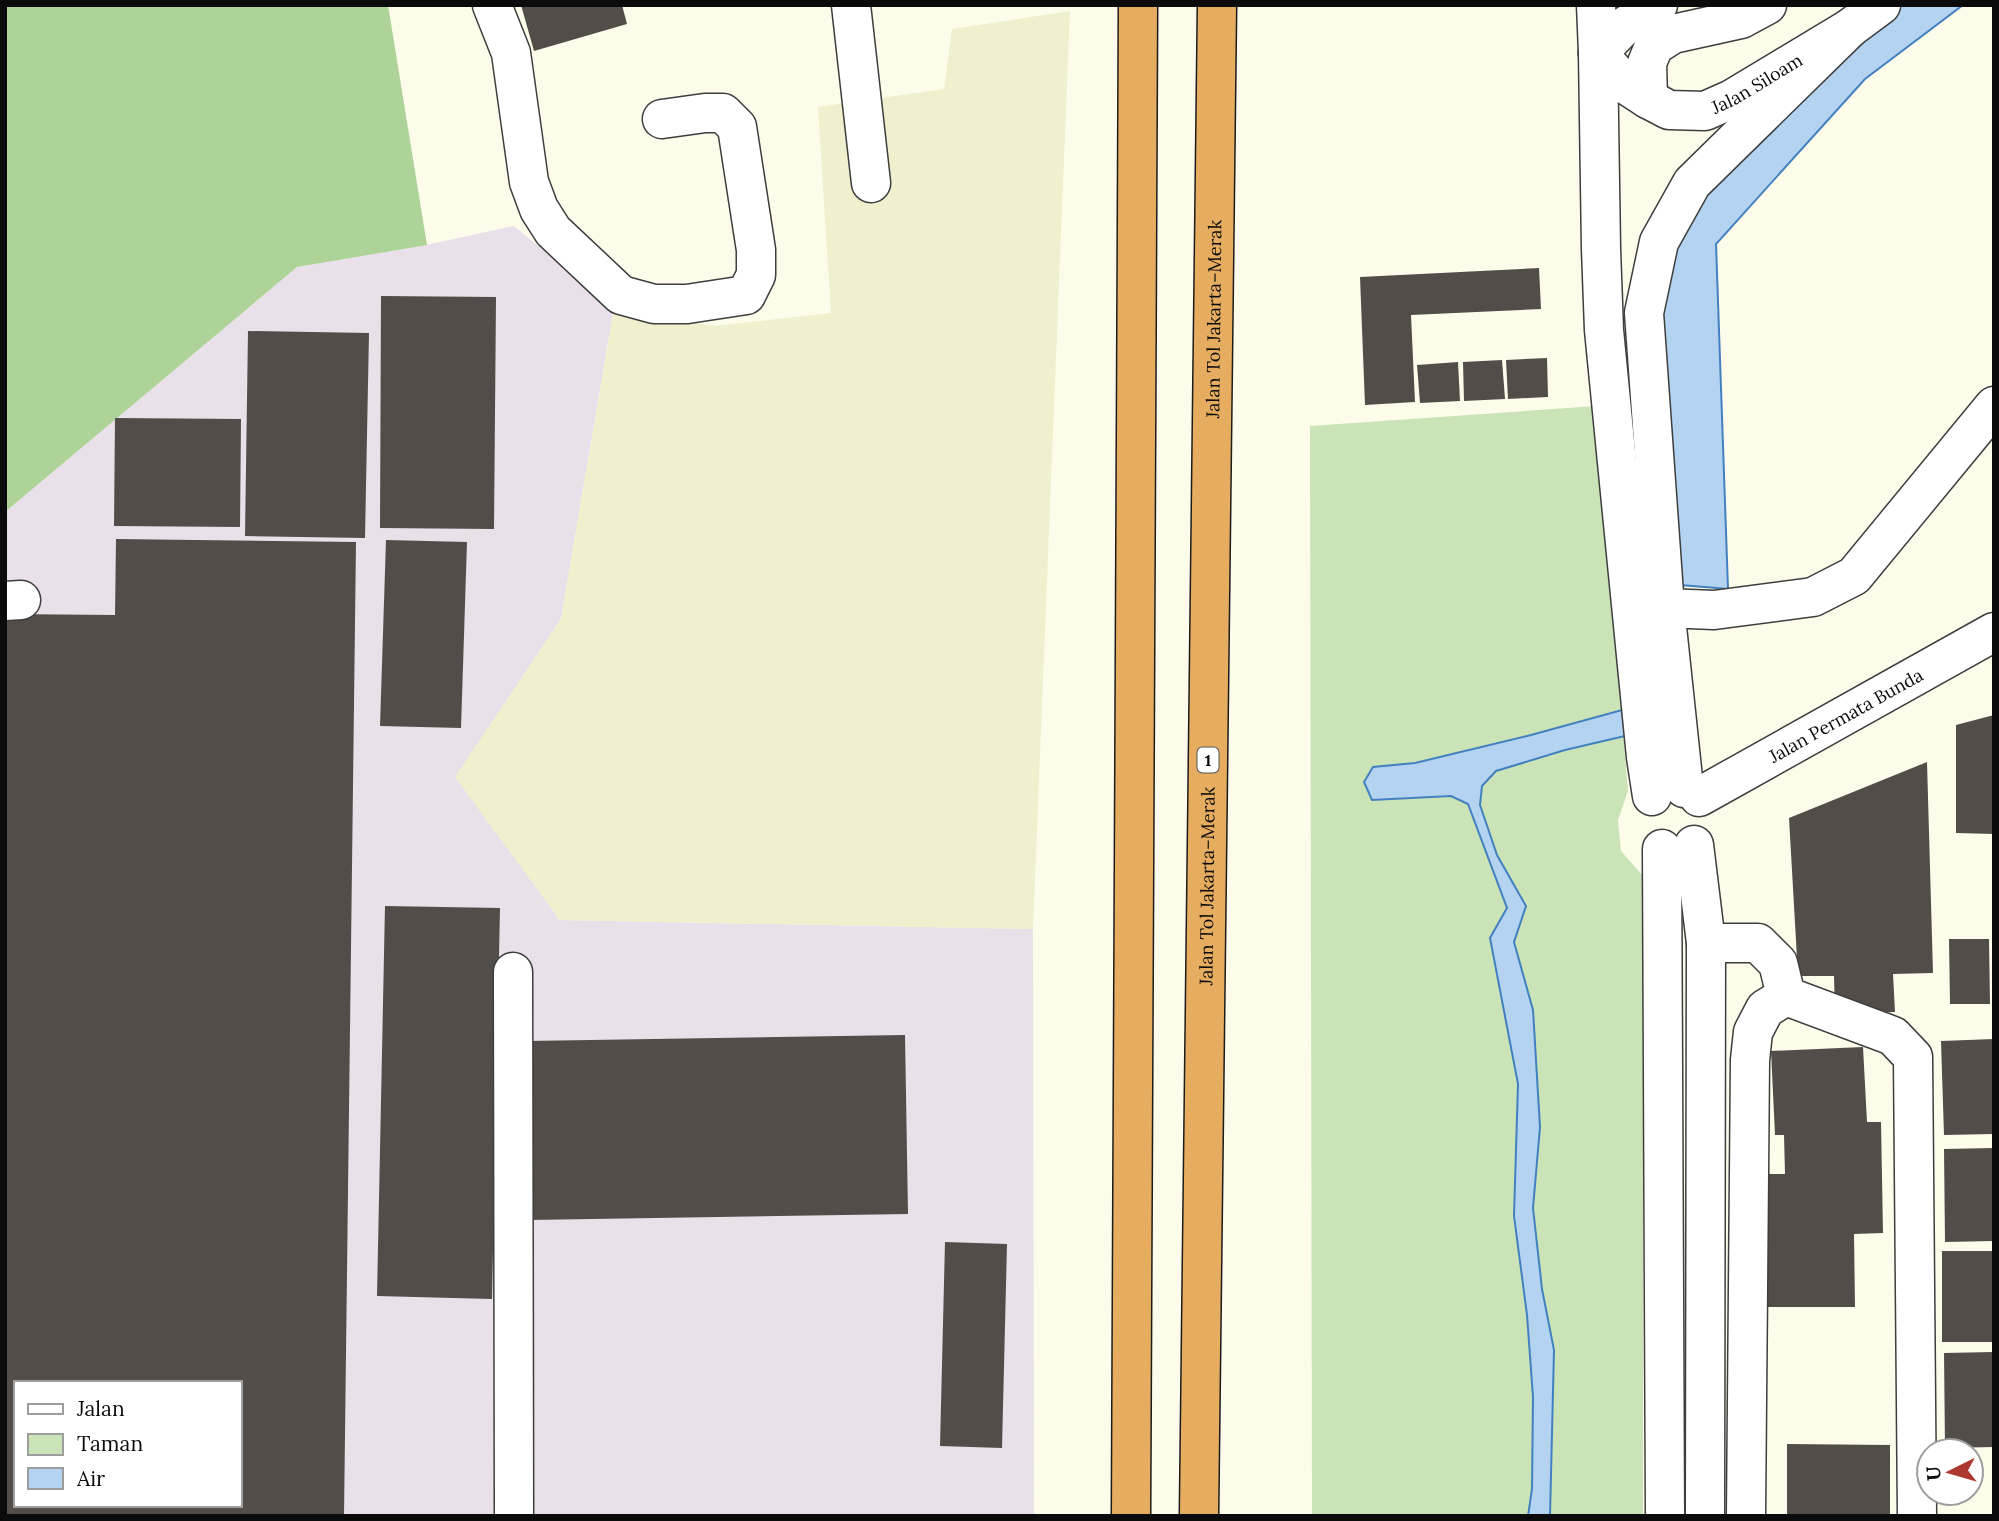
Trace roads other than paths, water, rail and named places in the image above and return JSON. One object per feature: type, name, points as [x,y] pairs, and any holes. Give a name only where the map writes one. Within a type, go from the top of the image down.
[{"type":"highway","points":[[1131,1516],[1138,5]]},
{"type":"highway","name":"Jalan Tol Jakarta–Merak","points":[[1199,1516],[1217,5]]},
{"type":"street","points":[[492,5],[511,53],[529,182],[539,209],[553,231],[621,295],[654,304],[687,304],[746,295],[756,275],[757,250],[737,127],[723,113],[662,118]]},
{"type":"street","points":[[851,5],[871,183]]},
{"type":"street","points":[[1596,5],[1605,330],[1653,653],[1662,753],[1678,794],[1707,813],[1705,831],[1678,847],[1650,840],[1643,825],[1644,810],[1678,794]]},
{"type":"street","points":[[1648,99],[1647,62],[1654,46],[1673,34],[1741,19],[1767,5]]},
{"type":"street","name":"Jalan Siloam","points":[[1598,53],[1625,84],[1648,99],[1670,110],[1705,111],[1732,99],[1850,28],[1881,5]]},
{"type":"street","points":[[1598,53],[1640,10]]},
{"type":"street","points":[[1653,653],[1665,608],[1644,313],[1659,242],[1692,183],[1850,28]]},
{"type":"street","points":[[1665,608],[1714,610],[1813,597],[1854,576],[1994,406]]},
{"type":"street","name":"Jalan Permata Bunda","points":[[1678,794],[1994,632]]},
{"type":"street","points":[[1678,847],[1706,943],[1705,1516]]},
{"type":"street","points":[[1665,1516],[1678,847]]},
{"type":"street","points":[[1706,943],[1758,943],[1778,963],[1786,996]]},
{"type":"street","points":[[513,972],[514,1516]]},
{"type":"street","points":[[1746,1516],[1750,1060],[1753,1032],[1765,1009],[1786,996]]},
{"type":"street","points":[[1786,996],[1893,1036],[1913,1057],[1917,1516]]},
{"type":"water","points":[[1890,5],[1963,5],[1865,79],[1716,244],[1728,589],[1680,585],[1659,307],[1675,241],[1698,189]]},
{"type":"water","points":[[1622,710],[1625,736],[1565,750],[1496,771],[1482,786],[1480,805],[1497,855],[1526,906],[1514,942],[1533,1010],[1540,1127],[1533,1208],[1542,1289],[1554,1350],[1550,1516],[1528,1516],[1532,1489],[1533,1397],[1527,1315],[1514,1216],[1518,1084],[1490,938],[1507,908],[1468,804],[1451,796],[1372,800],[1364,782],[1373,767],[1415,763]]}]
